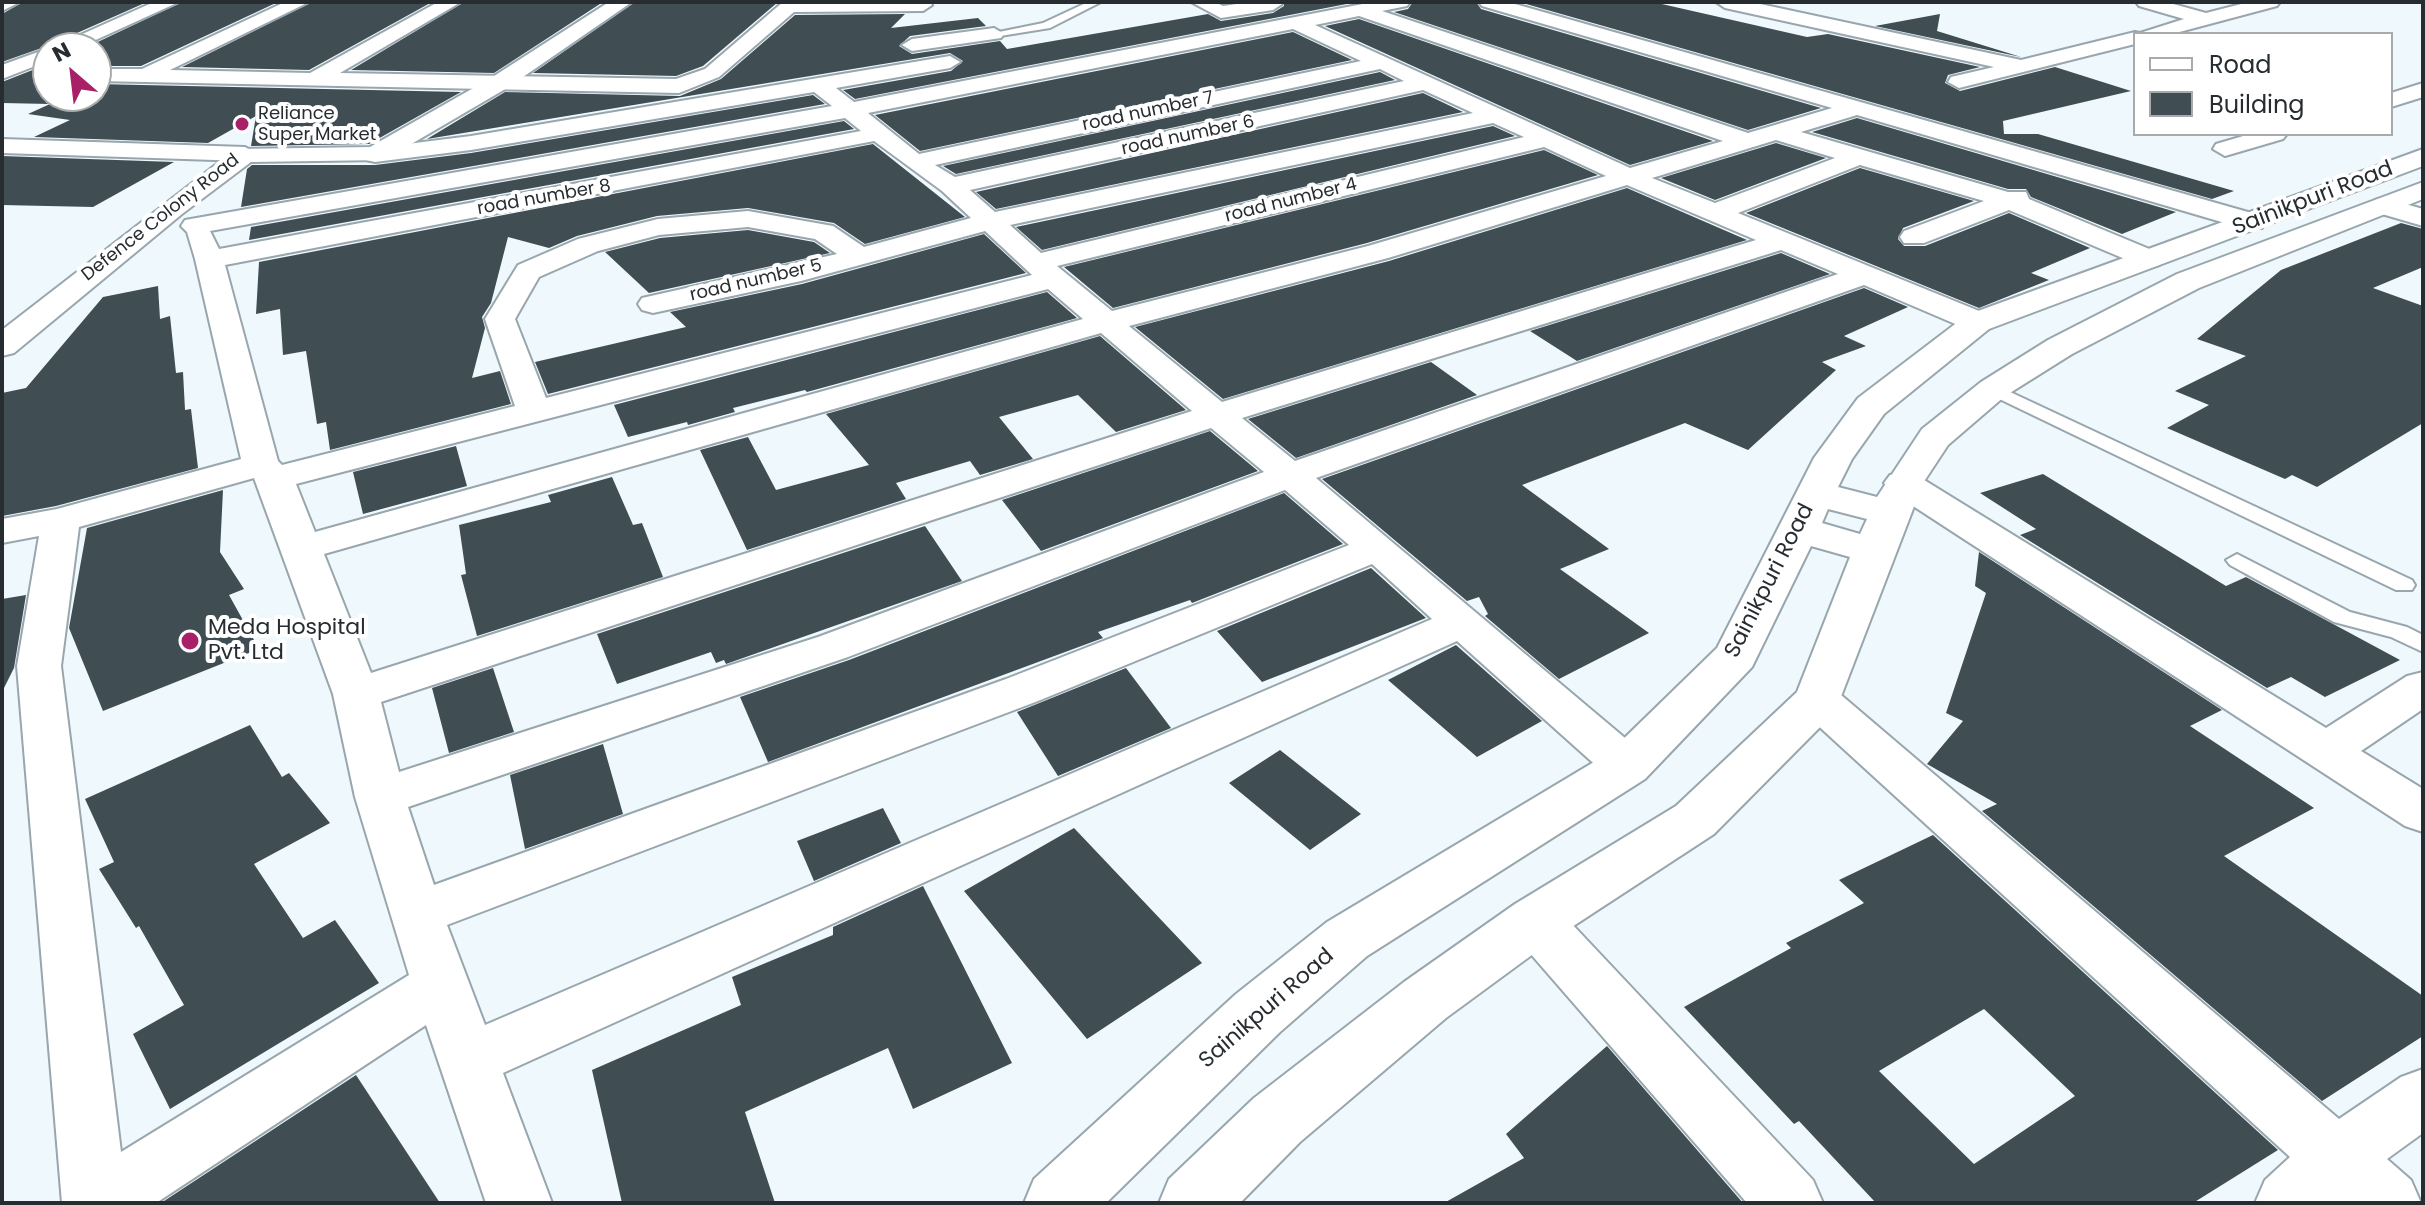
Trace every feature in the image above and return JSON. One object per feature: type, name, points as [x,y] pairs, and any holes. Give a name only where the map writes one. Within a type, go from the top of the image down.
[{"type":"main road","points":[[245,154],[375,155],[499,83],[622,2]]},
{"type":"main road","name":"Defence Colony Road","points":[[2,346],[192,231],[245,154]]},
{"type":"main road","name":"Sainikpuri Road","points":[[1058,1203],[1258,1013],[1347,939],[1627,766],[1736,656],[1833,458],[1871,406],[1978,322],[2423,157]]},
{"type":"main road","name":"Sainikpuri Road","points":[[1193,1203],[1277,1120],[1425,1000],[1535,921],[1695,820],[1818,700],[1889,516],[1935,437],[1993,389],[2060,347],[2188,281],[2410,205]]},
{"type":"main road","points":[[1807,511],[1889,516]]},
{"type":"street","points":[[2,5],[11,2]]},
{"type":"street","points":[[99,32],[170,2]]},
{"type":"street","points":[[143,75],[300,2]]},
{"type":"street","points":[[314,79],[452,2]]},
{"type":"street","points":[[1200,2],[1221,12],[1360,10],[1401,2]]},
{"type":"street","points":[[1488,2],[2252,222]]},
{"type":"street","points":[[1725,2],[2019,66]]},
{"type":"street","points":[[2145,2],[2248,30]]},
{"type":"street","points":[[2157,32],[2271,2]]},
{"type":"street","points":[[712,73],[792,4],[923,5]]},
{"type":"street","points":[[1360,10],[1748,141]]},
{"type":"street","points":[[519,1203],[416,914],[380,797],[356,694],[302,548],[268,471],[192,231],[850,110],[1282,11],[1381,63],[1602,165],[1978,322]]},
{"type":"street","points":[[1915,23],[1968,44],[1974,49],[1970,54]]},
{"type":"street","points":[[885,49],[994,34]]},
{"type":"street","points":[[1959,82],[2133,38]]},
{"type":"street","points":[[1295,52],[1341,42]]},
{"type":"street","points":[[375,155],[819,85],[1044,45]]},
{"type":"street","points":[[2,73],[32,61]]},
{"type":"street","name":"road number 7","points":[[901,141],[1381,63]]},
{"type":"street","points":[[112,75],[679,86],[712,73],[744,69]]},
{"type":"street","points":[[2402,71],[2423,77]]},
{"type":"street","points":[[2,73],[32,74]]},
{"type":"street","name":"road number 6","points":[[951,186],[1425,83]]},
{"type":"street","points":[[819,85],[850,110],[901,141],[1045,271],[1377,548],[1627,766]]},
{"type":"street","points":[[2393,99],[2423,90]]},
{"type":"street","points":[[1096,312],[1378,252],[1748,141],[1774,123],[1803,122],[1854,109]]},
{"type":"street","name":"road number 5","points":[[653,304],[992,221],[1493,116]]},
{"type":"street","points":[[1774,123],[1860,156],[2010,201],[2149,259]]},
{"type":"street","points":[[2225,149],[2268,136]]},
{"type":"street","name":"road number 4","points":[[2,531],[534,411],[1045,271],[1547,139]]},
{"type":"street","name":"road number 8","points":[[192,231],[901,141]]},
{"type":"street","name":"Defence Colony Road","points":[[2,146],[245,154]]},
{"type":"street","points":[[2,163],[36,146]]},
{"type":"street","points":[[1712,213],[1860,156]]},
{"type":"street","points":[[302,548],[1602,165]]},
{"type":"street","points":[[1914,237],[2010,201],[2076,171]]},
{"type":"street","name":"road number 5","points":[[534,411],[500,319],[528,271],[588,245],[658,227],[748,219],[823,232],[859,256]]},
{"type":"street","points":[[356,694],[1215,415],[1781,241]]},
{"type":"street","points":[[380,797],[833,647],[1291,475],[1864,275]]},
{"type":"street","points":[[1889,516],[2326,751],[2423,813]]},
{"type":"street","points":[[61,520],[39,666],[97,1203],[442,984]]},
{"type":"street","points":[[416,914],[1022,690],[1377,548]]},
{"type":"street","points":[[468,1060],[1463,622]]},
{"type":"street","points":[[2326,751],[2423,687]]},
{"type":"street","points":[[1818,700],[2388,1203]]},
{"type":"street","points":[[1535,921],[1790,1203]]},
{"type":"street","points":[[2288,1203],[2336,1158],[2423,1097]]},
{"type":"lane","points":[[994,34],[1046,26],[1096,2]]},
{"type":"lane","points":[[1993,389],[2404,585]]},
{"type":"lane","points":[[2237,560],[2342,617],[2399,632],[2423,645]]},
{"type":"building","points":[[23,2],[147,2],[79,32],[32,32],[32,51],[2,62],[2,14]]},
{"type":"building","points":[[182,2],[278,2],[141,66],[112,66],[112,35]]},
{"type":"building","points":[[312,2],[432,2],[309,70],[182,67]]},
{"type":"building","points":[[464,2],[603,2],[494,73],[351,70]]},
{"type":"building","points":[[635,2],[778,2],[703,66],[676,76],[533,73]]},
{"type":"building","points":[[1284,2],[1357,2],[855,99],[843,90],[951,71],[963,61],[950,53],[427,139],[505,92],[680,96],[721,79],[795,15],[905,14],[891,28],[978,18],[986,26],[910,36],[899,46],[912,54],[1000,41],[1007,49],[1208,14],[1221,21],[1273,13],[1284,6]]},
{"type":"building","points":[[1413,2],[1476,2],[1481,9],[1821,108],[1748,130],[1394,12],[1408,9]]},
{"type":"building","points":[[1519,2],[1653,2],[1807,37],[1828,34],[1980,67],[1948,75],[1945,83],[1960,91],[2055,67],[2131,91],[2003,121],[2004,134],[2038,134],[2234,191],[2212,199]]},
{"type":"building","points":[[1940,14],[1937,31],[2021,57],[1875,26]]},
{"type":"building","points":[[1359,19],[1713,141],[1630,165],[1325,26]]},
{"type":"building","points":[[1293,32],[1352,60],[920,151],[875,115]]},
{"type":"building","points":[[32,70],[32,104],[2,103],[2,82]]},
{"type":"building","points":[[1380,72],[1395,80],[956,174],[943,166]]},
{"type":"building","points":[[112,84],[461,92],[369,144],[251,146],[256,116],[208,143],[34,137],[70,120],[28,114],[112,112]]},
{"type":"building","points":[[1423,93],[1463,112],[996,209],[976,192]]},
{"type":"building","points":[[813,95],[825,104],[241,207],[247,169],[252,165],[375,165],[471,153]]},
{"type":"building","points":[[1857,118],[2176,212],[2122,234],[2031,197],[2026,189],[2008,189],[1812,132]]},
{"type":"building","points":[[844,121],[854,129],[249,240],[251,227]]},
{"type":"building","points":[[1493,126],[1515,136],[1042,250],[1016,227]]},
{"type":"building","points":[[1776,143],[1826,158],[1715,200],[1661,178]]},
{"type":"building","points":[[873,144],[965,217],[865,244],[834,223],[748,208],[657,216],[577,236],[549,248],[508,237],[491,303],[482,317],[485,328],[472,378],[500,371],[511,404],[330,450],[326,422],[317,424],[306,351],[283,355],[280,309],[256,314],[259,262]]},
{"type":"building","points":[[1544,150],[1598,175],[1367,243],[1113,308],[1064,267]]},
{"type":"building","points":[[2,156],[174,162],[93,207],[2,205]]},
{"type":"building","points":[[1860,168],[1974,201],[1903,228],[1898,239],[1904,246],[1925,246],[2009,213],[2090,248],[2031,273],[2049,280],[1979,308],[1746,213]]},
{"type":"building","points":[[1627,188],[1747,240],[1223,399],[1135,327],[1389,261]]},
{"type":"building","points":[[2401,223],[2423,229],[2423,267],[2373,288],[2423,306],[2423,423],[2317,487],[2292,475],[2285,479],[2167,428],[2209,405],[2175,391],[2246,356],[2197,339],[2281,270]]},
{"type":"building","points":[[748,230],[814,242],[830,253],[649,293],[605,252],[660,238]]},
{"type":"building","points":[[984,234],[1026,273],[548,394],[535,362],[686,327],[670,312],[802,284]]},
{"type":"building","points":[[1781,253],[1830,274],[1577,361],[1530,331]]},
{"type":"building","points":[[158,286],[160,319],[170,316],[176,373],[183,372],[185,410],[191,409],[198,468],[56,506],[2,516],[2,393],[26,388],[103,297]]},
{"type":"building","points":[[1864,288],[1908,307],[1844,336],[1866,346],[1822,362],[1836,370],[1748,450],[1685,423],[1522,485],[1609,549],[1560,569],[1649,633],[1559,679],[1485,616],[1488,614],[1479,597],[1467,601],[1322,479]]},
{"type":"building","points":[[1047,292],[1077,318],[807,392],[733,408],[735,412],[688,425],[687,422],[628,437],[614,405]]},
{"type":"building","points":[[1100,336],[1186,410],[1116,432],[1078,395],[999,417],[1033,459],[980,475],[970,461],[896,483],[906,499],[747,550],[700,450],[748,437],[776,490],[869,465],[826,414]]},
{"type":"building","points":[[1431,362],[1477,395],[1296,458],[1248,419]]},
{"type":"building","points":[[1210,431],[1258,471],[1041,551],[1002,500]]},
{"type":"building","points":[[456,446],[467,486],[363,514],[353,472]]},
{"type":"building","points":[[2043,474],[2226,586],[2246,577],[2400,660],[2325,697],[2291,677],[2267,688],[2020,535],[2036,529],[1980,493]]},
{"type":"building","points":[[612,477],[633,525],[642,523],[663,577],[477,636],[461,575],[466,574],[459,525],[551,502],[548,495]]},
{"type":"building","points":[[223,490],[220,552],[244,589],[229,595],[259,649],[103,711],[69,628],[87,528]]},
{"type":"building","points":[[1284,493],[1343,544],[1192,603],[1190,600],[1098,632],[1103,638],[768,762],[740,697],[849,660]]},
{"type":"building","points":[[925,526],[962,581],[726,664],[724,660],[716,663],[711,652],[617,684],[597,634]]},
{"type":"building","points":[[1979,552],[2222,710],[2190,726],[2314,808],[2224,856],[2423,996],[2423,1036],[2322,1101],[1982,811],[1997,804],[1927,764],[1963,721],[1946,713],[1986,593],[1975,586]]},
{"type":"building","points":[[1371,568],[1426,618],[1262,682],[1217,631]]},
{"type":"building","points":[[26,595],[14,668],[2,692],[2,599]]},
{"type":"building","points":[[1456,645],[1542,721],[1477,757],[1388,680]]},
{"type":"building","points":[[493,668],[514,732],[449,753],[432,688]]},
{"type":"building","points":[[1126,668],[1171,728],[1058,776],[1017,712]]},
{"type":"building","points":[[250,725],[282,777],[289,773],[330,823],[254,864],[303,938],[335,920],[379,983],[170,1109],[133,1034],[184,1005],[139,926],[136,928],[99,869],[114,862],[85,799]]},
{"type":"building","points":[[603,744],[623,814],[525,849],[510,775]]},
{"type":"building","points":[[1280,750],[1361,814],[1310,850],[1229,783]]},
{"type":"building","points":[[883,808],[901,843],[814,881],[797,841]]},
{"type":"building","points":[[1074,828],[1202,963],[1087,1039],[964,891]]},
{"type":"building","points":[[1933,835],[2278,1150],[2193,1203],[1876,1203],[1799,1121],[1794,1124],[1684,1007],[1791,948],[1786,943],[1864,903],[1839,880]],"holes":[[[1984,1009],[2075,1096],[1974,1164],[1879,1071]]]},
{"type":"building","points":[[923,886],[1012,1063],[913,1109],[888,1048],[745,1112],[775,1203],[622,1203],[592,1070],[741,1005],[732,977],[833,935],[833,927]]},
{"type":"building","points":[[1607,1046],[1743,1203],[1444,1203],[1524,1158],[1506,1134]]},
{"type":"building","points":[[356,1075],[440,1203],[161,1203]]},
{"type":"place","name":"Reliance Super Market","points":[[242,124]]},
{"type":"place","name":"Meda Hospital Pvt. Ltd","points":[[190,641]]}]
